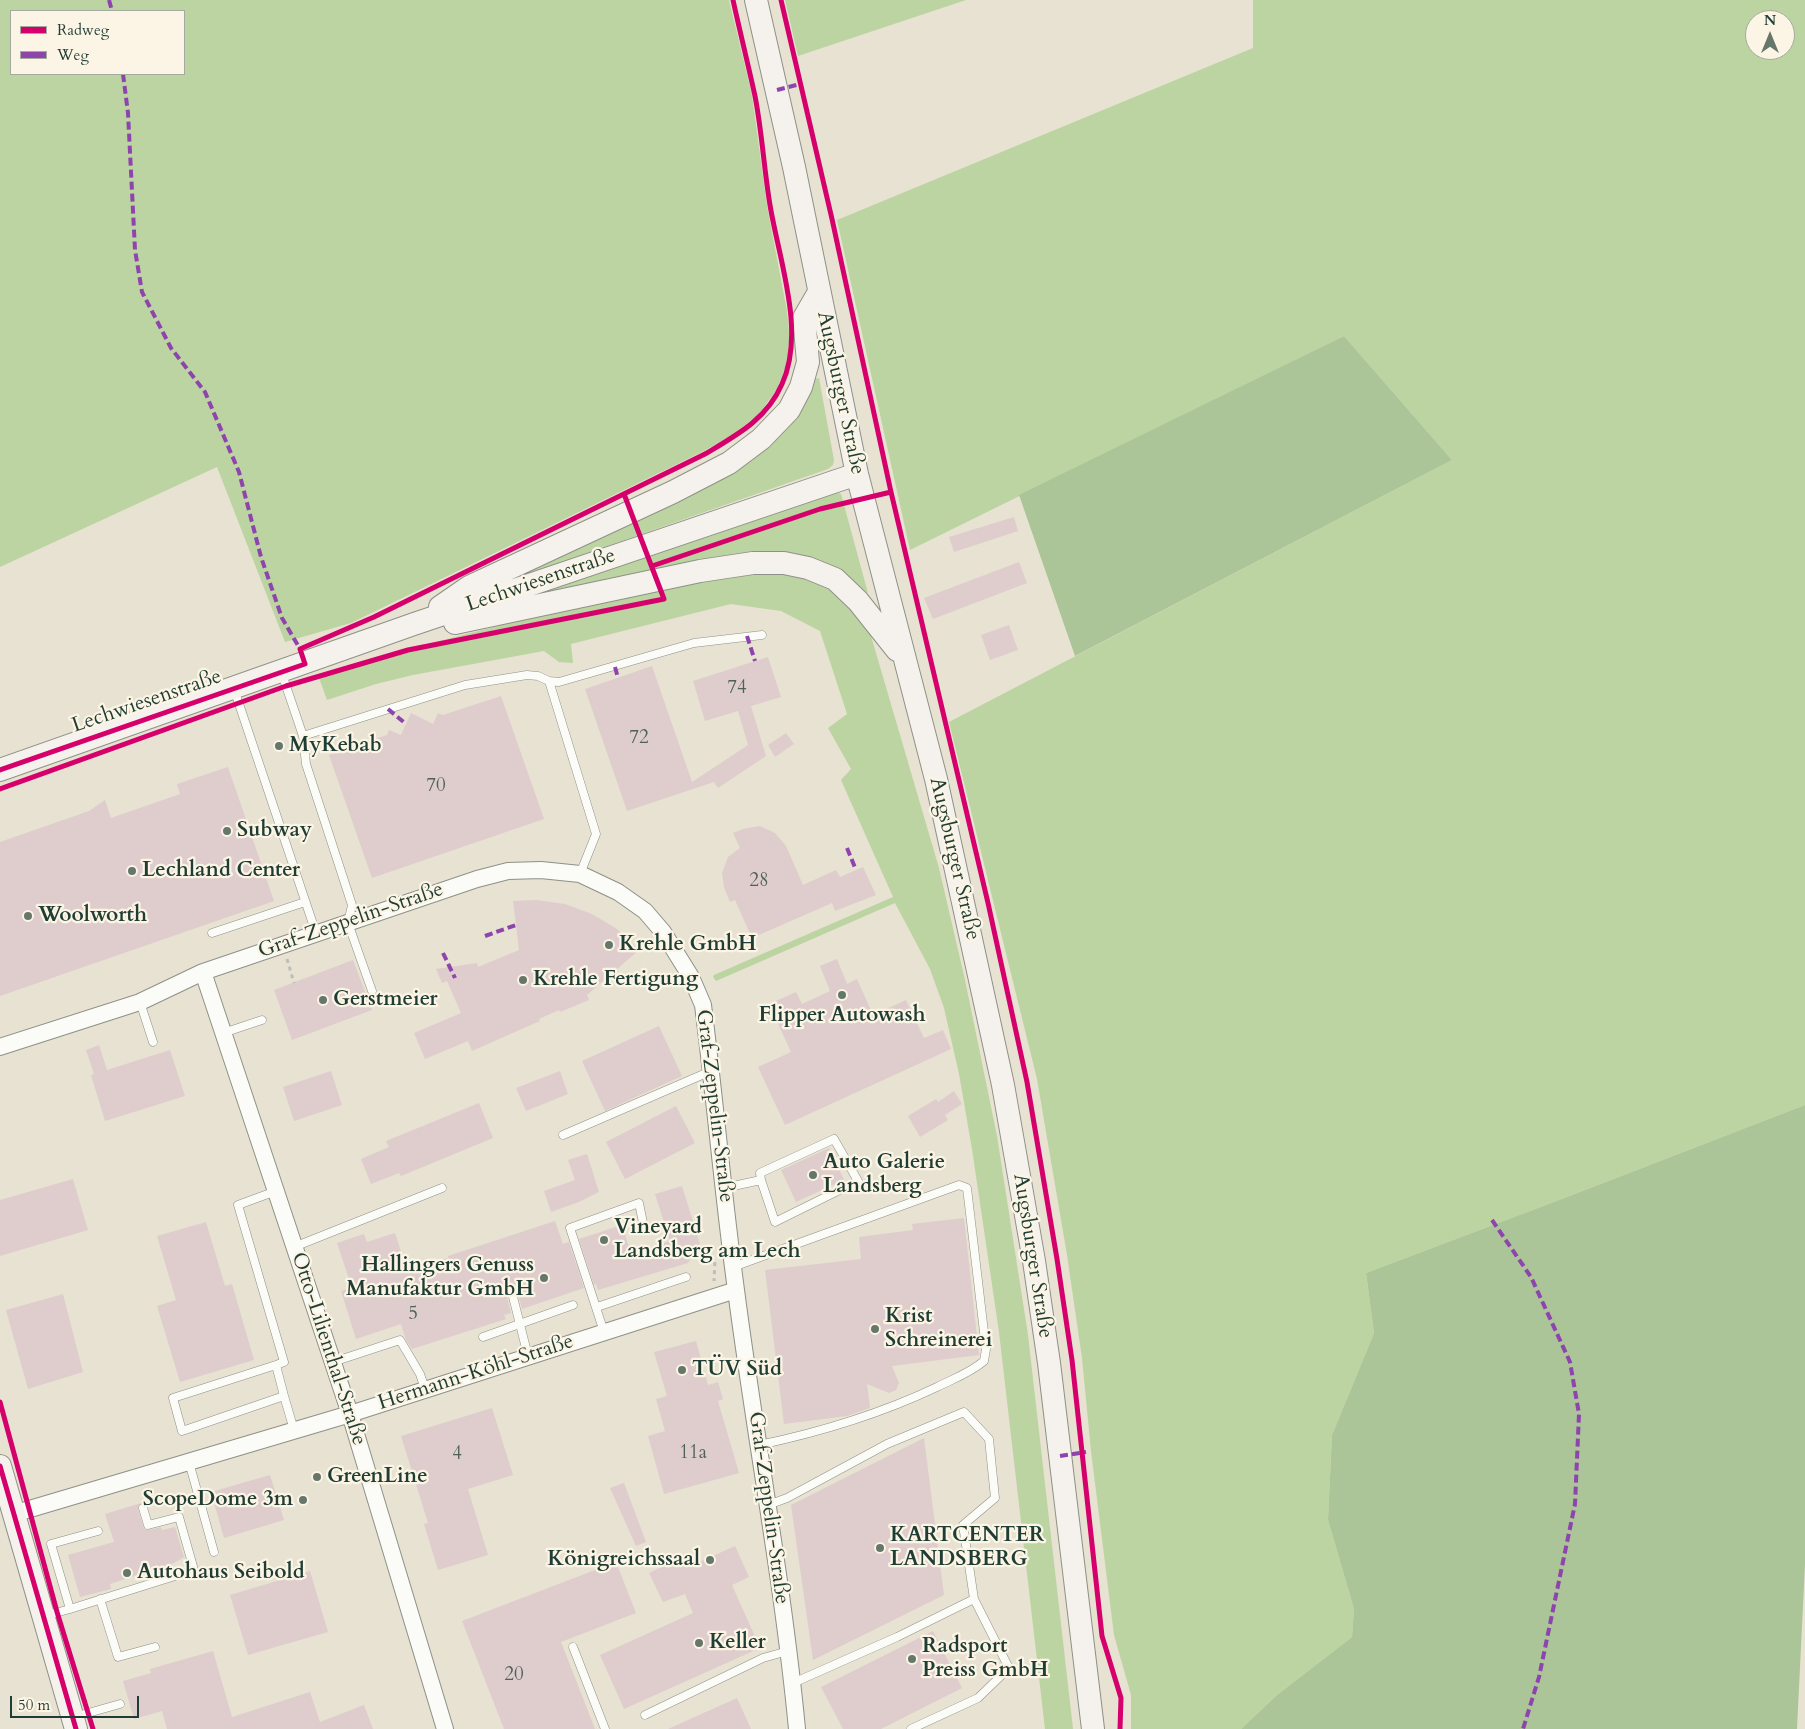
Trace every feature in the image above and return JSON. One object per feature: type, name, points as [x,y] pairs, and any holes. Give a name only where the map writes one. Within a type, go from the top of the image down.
[{"type":"main road","name":"Augsburger Straße","points":[[756,0],[794,167],[857,474],[936,780],[1003,1085],[1034,1261],[1049,1363],[1093,1729]]},
{"type":"main road","points":[[414,624],[469,587],[673,492],[729,463],[762,439],[790,410],[801,387],[808,362],[804,318],[819,292]]},
{"type":"main road","name":"Lechwiesenstraße","points":[[0,770],[414,624],[857,474]]},
{"type":"main road","points":[[372,640],[700,572],[753,563],[784,563],[808,568],[835,579],[863,607],[904,661]]},
{"type":"main road","points":[[0,1466],[74,1723]]},
{"type":"street","name":"Graf-Zeppelin-Straße","points":[[0,1047],[85,1023],[140,1002],[202,972],[476,879],[508,871],[541,870],[580,874],[618,892],[644,911],[663,932],[691,977],[702,1005],[736,1290],[793,1682],[797,1729]]},
{"type":"street","name":"Otto-Lilienthal-Straße","points":[[202,972],[350,1414],[445,1729]]},
{"type":"street","name":"Hermann-Köhl-Straße","points":[[13,1514],[350,1414],[736,1290]]},
{"type":"lane","points":[[303,736],[465,685],[527,675],[559,682],[694,643],[762,635]]},
{"type":"lane","points":[[281,672],[303,736],[306,764],[352,905],[348,923],[372,991]]},
{"type":"lane","points":[[549,681],[596,834],[580,874]]},
{"type":"lane","points":[[234,689],[316,933]]},
{"type":"lane","points":[[212,933],[305,902]]},
{"type":"lane","points":[[140,1002],[153,1042]]},
{"type":"lane","points":[[223,1033],[262,1020]]},
{"type":"lane","points":[[563,1135],[711,1071]]},
{"type":"lane","points":[[834,1139],[858,1182],[775,1222],[761,1180],[760,1173],[834,1139]]},
{"type":"lane","points":[[724,1188],[761,1180]]},
{"type":"lane","points":[[733,1267],[959,1185],[967,1188],[986,1349],[984,1361],[974,1369],[913,1398],[868,1416],[759,1445]]},
{"type":"lane","points":[[294,1247],[442,1188]]},
{"type":"lane","points":[[276,1191],[238,1205],[284,1362],[173,1398],[182,1431],[284,1396]]},
{"type":"lane","points":[[604,1332],[570,1228],[639,1203],[643,1223]]},
{"type":"lane","points":[[597,1307],[686,1276]]},
{"type":"lane","points":[[512,1289],[528,1356]]},
{"type":"lane","points":[[483,1337],[573,1305]]},
{"type":"lane","points":[[333,1362],[400,1340],[420,1374],[425,1390]]},
{"type":"lane","points":[[276,1364],[294,1430]]},
{"type":"lane","points":[[768,1505],[787,1498],[887,1444],[964,1412],[989,1439],[995,1498],[964,1525],[974,1600],[1009,1668],[978,1698],[911,1729]]},
{"type":"lane","points":[[189,1462],[214,1552]]},
{"type":"lane","points":[[43,1616],[194,1570],[179,1517],[148,1525],[143,1508]]},
{"type":"lane","points":[[70,1609],[51,1544],[98,1531]]},
{"type":"lane","points":[[100,1599],[118,1657],[155,1647]]},
{"type":"lane","points":[[793,1682],[897,1637],[974,1600]]},
{"type":"lane","points":[[573,1647],[605,1729]]},
{"type":"lane","points":[[645,1716],[763,1658],[788,1651]]},
{"type":"lane","points":[[74,1723],[120,1704]]},
{"type":"path","points":[[282,945],[294,983]]},
{"type":"path","points":[[694,1252],[715,1261],[712,1298]]},
{"type":"green space","points":[[0,0],[729,0],[752,95],[767,206],[789,331],[789,358],[777,389],[759,414],[735,433],[704,451],[351,623],[285,642],[217,467],[0,567]]},
{"type":"green space","points":[[785,0],[966,0],[798,56]]},
{"type":"green space","points":[[1253,0],[1805,0],[1805,1105],[1366,1273],[1374,1333],[1332,1435],[1328,1520],[1354,1609],[1352,1637],[1277,1695],[1241,1729],[1131,1729],[1131,1695],[1114,1635],[1091,1451],[1082,1358],[1067,1255],[1037,1079],[949,722],[1452,460],[1344,336],[910,550],[837,220],[1253,48]]},
{"type":"green space","points":[[1344,336],[1452,460],[1075,656],[1019,495]]},
{"type":"green space","points":[[819,378],[834,460],[833,465],[828,469],[507,581],[710,484],[753,459],[783,432],[814,379]]},
{"type":"green space","points":[[835,491],[841,494],[868,593],[823,565],[523,599]]},
{"type":"green space","points":[[794,573],[828,586],[852,608],[871,636],[939,868],[965,980],[997,1136],[1028,1335],[1073,1729],[1045,1729],[999,1332],[972,1149],[959,1074],[944,1008],[930,969],[895,903],[716,981],[713,977],[893,897],[841,780],[851,769],[828,728],[847,714],[820,631],[781,611],[731,604],[571,644],[573,663],[559,662],[544,651],[413,675],[376,684],[327,700],[318,675],[369,659],[549,613],[734,575]]},
{"type":"green space","points":[[1805,1105],[1805,1564],[1797,1729],[1241,1729],[1277,1695],[1352,1637],[1354,1609],[1328,1520],[1332,1435],[1374,1333],[1366,1273]]},
{"type":"building","points":[[1014,517],[1018,531],[954,552],[949,537]]},
{"type":"building","points":[[1019,562],[1027,583],[933,619],[924,598]]},
{"type":"building","points":[[1009,625],[1018,650],[990,660],[981,635]]},
{"type":"building","points":[[768,657],[781,697],[751,706],[766,756],[718,788],[714,782],[627,811],[585,689],[652,666],[692,782],[748,745],[738,711],[705,721],[693,681]]},
{"type":"building","points":[[501,696],[544,819],[372,878],[329,755],[387,735],[389,730],[401,735],[411,713],[433,724],[438,713],[443,715]]},
{"type":"building","points":[[786,733],[794,744],[775,757],[768,745]]},
{"type":"building","name":"Lechland Center","points":[[228,767],[274,901],[0,996],[0,842],[89,811],[105,800],[111,818],[180,794],[177,784]]},
{"type":"building","points":[[760,826],[775,833],[786,846],[803,885],[836,870],[840,877],[863,867],[876,895],[835,911],[832,903],[752,938],[735,900],[730,902],[724,887],[722,873],[728,857],[740,848],[733,833]]},
{"type":"building","points":[[536,900],[565,904],[592,914],[617,929],[639,950],[587,995],[589,1000],[560,1012],[559,1010],[539,1019],[540,1021],[472,1051],[468,1041],[425,1059],[414,1033],[461,1013],[447,981],[442,983],[436,969],[477,963],[478,967],[519,950],[513,901]]},
{"type":"building","points":[[837,959],[847,984],[857,979],[873,1015],[906,1000],[924,1038],[943,1030],[951,1049],[785,1125],[758,1067],[791,1052],[769,1004],[796,992],[802,1004],[830,991],[820,966]]},
{"type":"building","name":"Gerstmeier","points":[[353,960],[372,1010],[292,1040],[274,990]]},
{"type":"building","points":[[659,1026],[682,1076],[605,1111],[582,1061]]},
{"type":"building","points":[[99,1045],[107,1070],[170,1050],[185,1096],[105,1121],[91,1075],[94,1074],[86,1050]]},
{"type":"building","points":[[331,1071],[342,1105],[294,1121],[283,1087]]},
{"type":"building","points":[[560,1071],[568,1094],[526,1111],[516,1088]]},
{"type":"building","points":[[954,1091],[962,1104],[945,1115],[948,1120],[920,1137],[908,1116],[936,1099],[938,1102]]},
{"type":"building","points":[[479,1103],[493,1138],[401,1176],[399,1173],[371,1184],[361,1159],[389,1147],[386,1141]]},
{"type":"building","points":[[676,1106],[695,1143],[625,1179],[606,1142]]},
{"type":"building","name":"Auto Galerie Landsberg","points":[[829,1148],[844,1180],[796,1202],[781,1170]]},
{"type":"building","points":[[587,1154],[599,1192],[579,1202],[551,1212],[544,1191],[575,1180],[568,1160]]},
{"type":"building","points":[[73,1179],[88,1230],[0,1256],[0,1200]]},
{"type":"building","name":"Vineyard Landsberg am Lech","points":[[682,1186],[700,1244],[688,1263],[598,1290],[596,1284],[594,1285],[579,1239],[622,1225],[631,1254],[670,1241],[655,1194]]},
{"type":"building","name":"Krist Schreinerei","points":[[964,1218],[979,1355],[892,1366],[899,1383],[896,1390],[889,1393],[867,1384],[870,1408],[847,1416],[784,1424],[765,1270],[861,1259],[859,1237],[913,1230],[912,1224]]},
{"type":"building","points":[[555,1221],[563,1244],[569,1242],[584,1288],[522,1309],[516,1287],[513,1284],[509,1284],[505,1290],[511,1313],[504,1315],[506,1319],[412,1349],[406,1340],[401,1324],[356,1339],[341,1291],[352,1288],[337,1243],[364,1234],[367,1242],[395,1233],[407,1270]]},
{"type":"building","points":[[206,1222],[225,1286],[232,1284],[254,1360],[180,1382],[157,1306],[176,1300],[157,1236]]},
{"type":"building","points":[[63,1294],[83,1372],[28,1389],[6,1310]]},
{"type":"building","points":[[696,1341],[708,1385],[718,1382],[723,1399],[718,1401],[739,1473],[664,1494],[648,1436],[665,1431],[656,1399],[667,1396],[654,1352]]},
{"type":"building","points":[[492,1408],[513,1475],[468,1489],[488,1555],[438,1570],[424,1524],[428,1523],[401,1436]]},
{"type":"building","points":[[924,1438],[944,1595],[813,1660],[791,1505]]},
{"type":"building","points":[[270,1475],[284,1520],[224,1538],[211,1492]]},
{"type":"building","points":[[624,1483],[646,1542],[636,1546],[610,1488]]},
{"type":"building","points":[[141,1503],[138,1509],[144,1529],[149,1530],[161,1527],[162,1530],[175,1527],[184,1557],[174,1563],[110,1584],[111,1589],[80,1597],[68,1555],[114,1542],[105,1514]]},
{"type":"building","points":[[735,1546],[749,1577],[732,1585],[760,1648],[624,1709],[600,1655],[693,1613],[685,1594],[663,1602],[649,1573],[688,1554],[693,1565]]},
{"type":"building","points":[[616,1562],[636,1613],[561,1642],[595,1729],[504,1729],[462,1621]]},
{"type":"building","points":[[310,1571],[328,1632],[248,1655],[230,1595]]},
{"type":"building","name":"Radsport Preiss GmbH","points":[[933,1631],[962,1688],[881,1729],[843,1729],[821,1687]]},
{"type":"building","points":[[213,1651],[232,1717],[310,1692],[320,1722],[364,1705],[373,1729],[167,1729],[162,1711],[134,1719],[123,1681],[151,1673],[150,1669]]},
{"type":"building","points":[[737,1698],[751,1729],[668,1729]]},
{"type":"marked path","points":[[109,0],[112,10]]},
{"type":"marked path","points":[[123,75],[128,113],[135,250],[142,292],[171,348],[205,392],[239,472],[261,557],[282,618],[300,649]]},
{"type":"marked path","points":[[777,90],[800,84]]},
{"type":"marked path","points":[[747,636],[755,661]]},
{"type":"marked path","points":[[615,667],[618,678]]},
{"type":"marked path","points":[[388,709],[406,724]]},
{"type":"marked path","points":[[847,848],[856,870]]},
{"type":"marked path","points":[[485,936],[516,925]]},
{"type":"marked path","points":[[443,953],[455,978]]},
{"type":"marked path","points":[[1492,1220],[1531,1277],[1570,1362],[1579,1414],[1575,1504],[1539,1677],[1523,1729]]},
{"type":"marked path","points":[[1060,1456],[1086,1452]]},
{"type":"cycle path","points":[[0,770],[305,664],[300,649],[374,617],[705,454],[739,433],[759,417],[776,396],[789,364],[792,342],[791,319],[784,272],[770,205],[755,96],[733,0]]},
{"type":"cycle path","points":[[781,0],[832,219],[891,492],[988,903],[1027,1082],[1072,1360],[1102,1636],[1121,1698],[1120,1729]]},
{"type":"cycle path","points":[[652,566],[820,509],[891,492]]},
{"type":"cycle path","points":[[0,789],[286,686],[408,650],[664,599],[624,494]]},
{"type":"cycle path","points":[[0,1402],[57,1612],[93,1729]]},
{"type":"cycle path","points":[[0,1466],[76,1729]]},
{"type":"place","name":"MyKebab","points":[[279,746]]},
{"type":"place","name":"Subway","points":[[227,831]]},
{"type":"place","name":"Lechland Center","points":[[132,871]]},
{"type":"place","name":"Woolworth","points":[[28,916]]},
{"type":"place","name":"Krehle GmbH","points":[[609,945]]},
{"type":"place","name":"Krehle Fertigung","points":[[523,980]]},
{"type":"place","name":"Flipper Autowash","points":[[842,995]]},
{"type":"place","name":"Gerstmeier","points":[[323,1000]]},
{"type":"place","name":"Auto Galerie Landsberg","points":[[813,1175]]},
{"type":"place","name":"Vineyard Landsberg am Lech","points":[[604,1240]]},
{"type":"place","name":"Hallingers Genuss Manufaktur GmbH","points":[[544,1278]]},
{"type":"place","name":"Krist Schreinerei","points":[[875,1329]]},
{"type":"place","name":"TÜV Süd","points":[[682,1370]]},
{"type":"place","name":"GreenLine","points":[[317,1477]]},
{"type":"place","name":"ScopeDome 3m","points":[[303,1500]]},
{"type":"place","name":"KARTCENTER LANDSBERG","points":[[880,1548]]},
{"type":"place","name":"Königreichssaal","points":[[710,1560]]},
{"type":"place","name":"Autohaus Seibold","points":[[127,1573]]},
{"type":"place","name":"Keller","points":[[699,1643]]},
{"type":"place","name":"Radsport Preiss GmbH","points":[[912,1659]]}]
